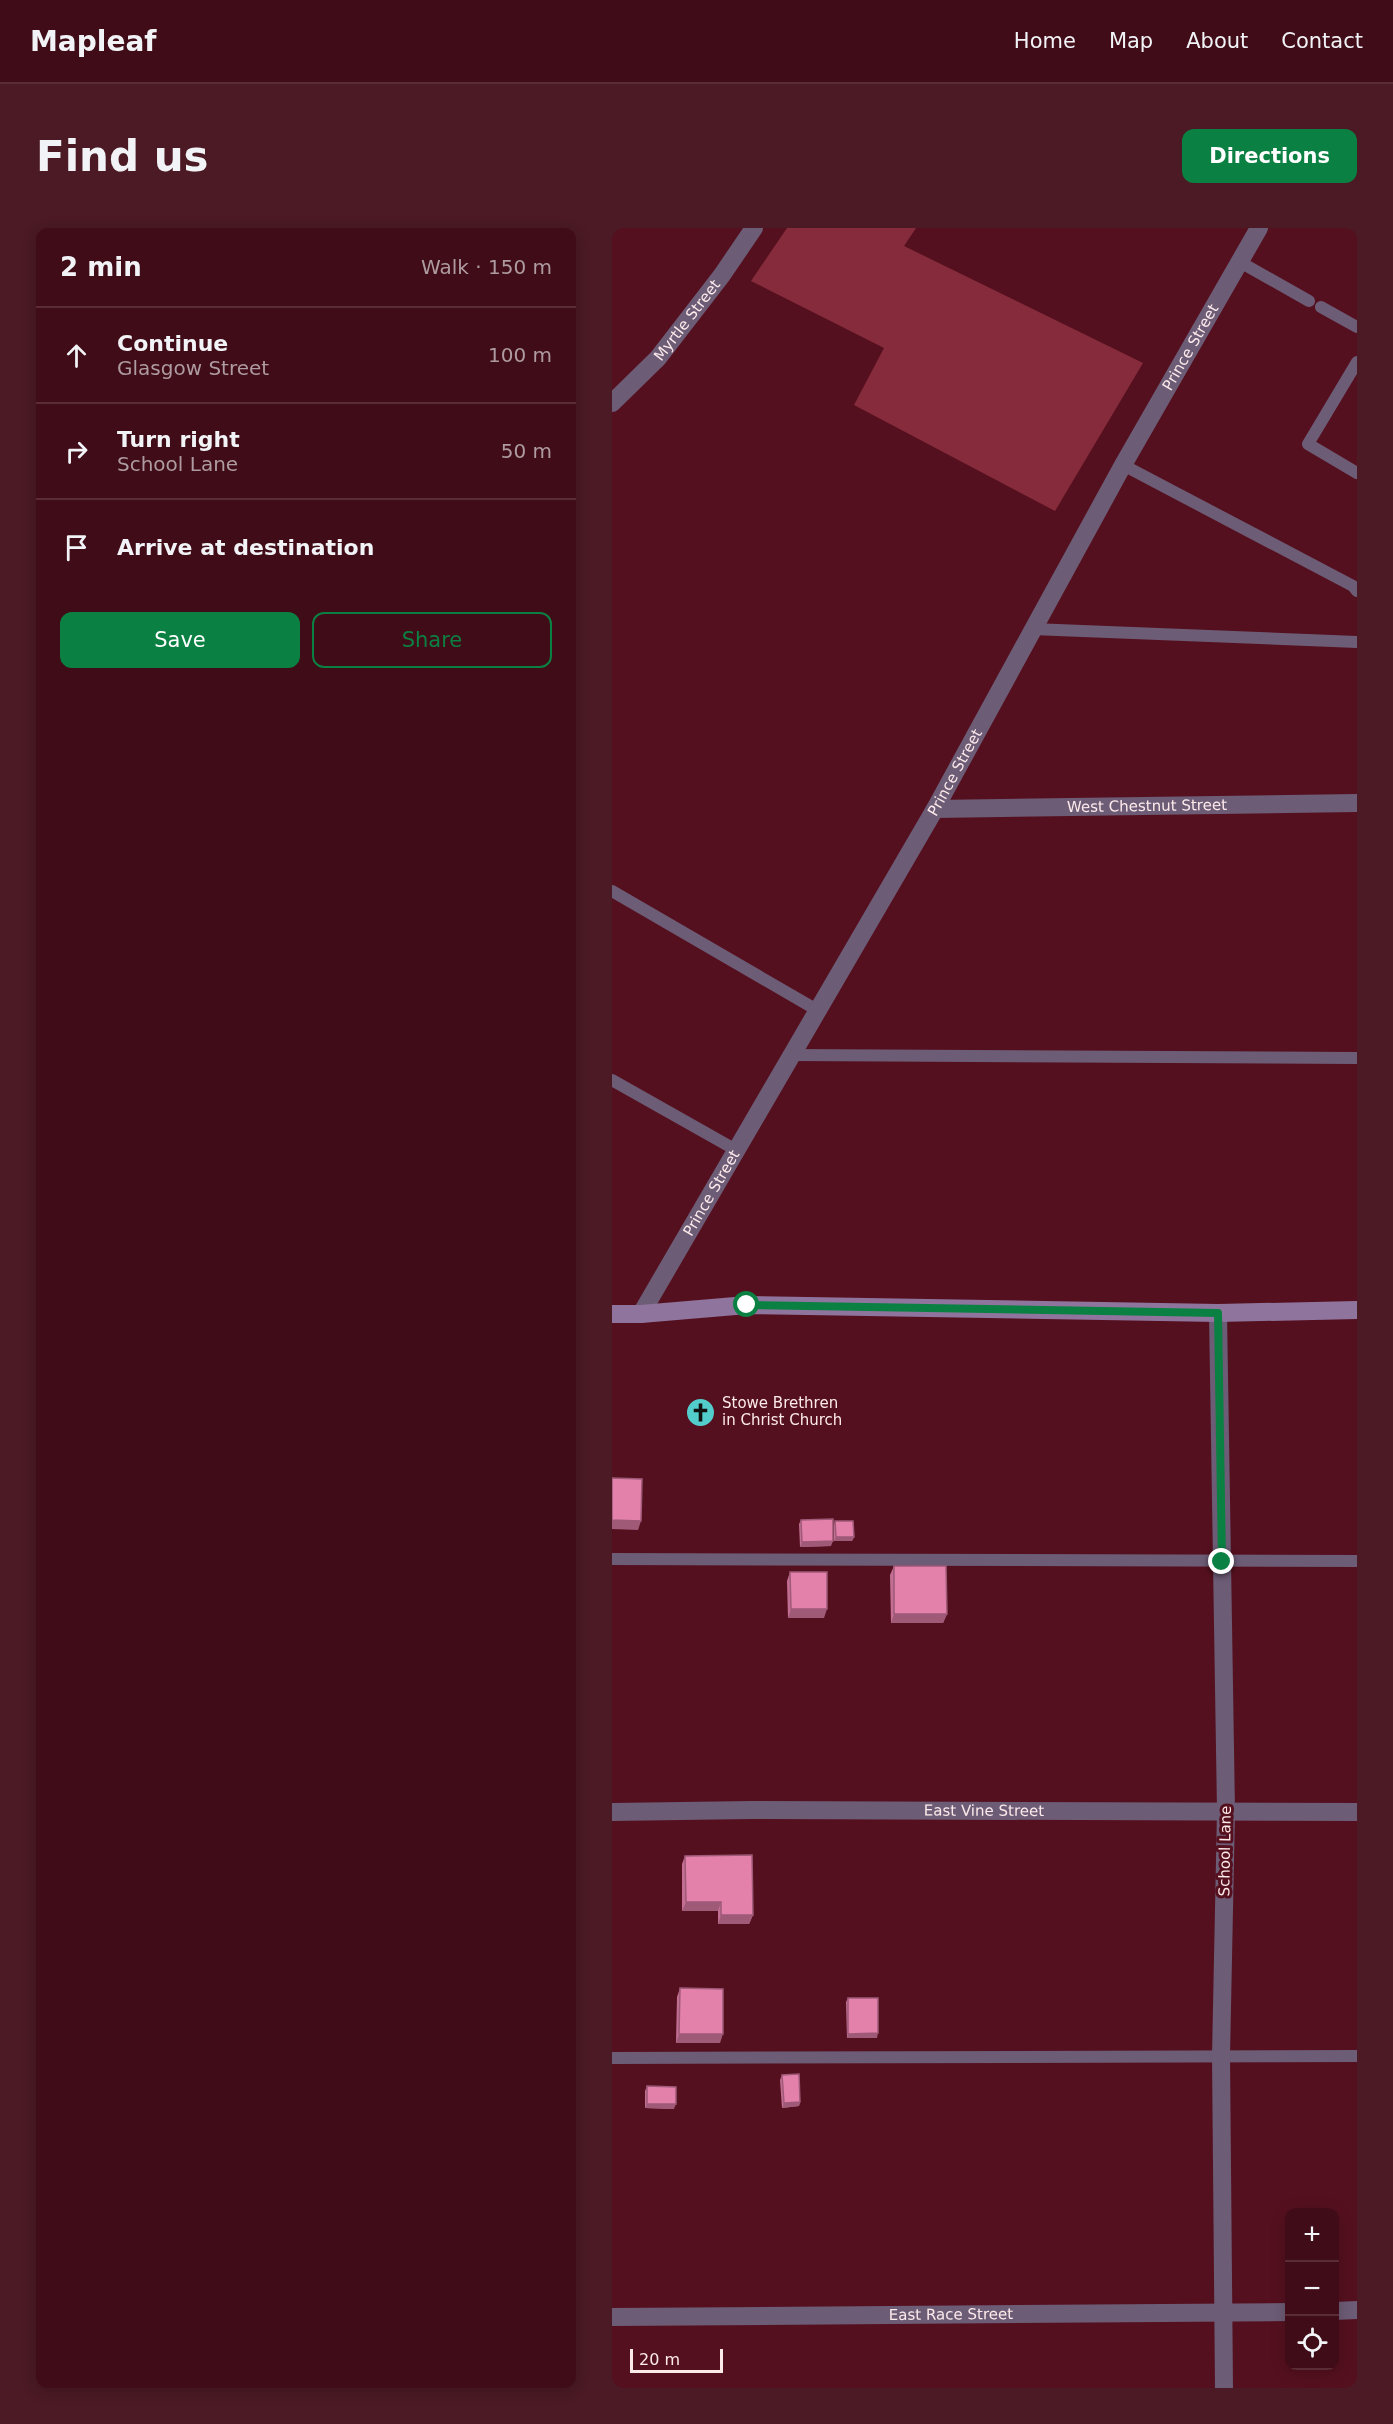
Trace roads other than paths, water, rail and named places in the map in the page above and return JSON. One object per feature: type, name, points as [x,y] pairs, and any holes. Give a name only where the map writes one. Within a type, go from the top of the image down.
[{"type":"street","name":"Myrtle Street","points":[[612,403],[658,358],[722,275],[754,228]]},
{"type":"street","name":"Prince Street","points":[[641,1314],[934,809],[1123,465],[1259,228]]},
{"type":"street","name":"West Chestnut Street","points":[[934,809],[1357,804]]},
{"type":"street","points":[[612,1314],[641,1314],[747,1305],[1218,1313],[1357,1310]]},
{"type":"street","name":"School Lane","points":[[1218,1313],[1226,1811],[1221,2056],[1224,2388]]},
{"type":"street","name":"East Vine Street","points":[[612,1812],[751,1810],[1357,1812]]},
{"type":"street","points":[[1339,2311],[1357,2310]]},
{"type":"street","name":"East Race Street","points":[[612,2317],[1285,2312]]},
{"type":"lane","points":[[1240,262],[1309,301]]},
{"type":"lane","points":[[1321,307],[1357,327]]},
{"type":"lane","points":[[1357,362],[1308,444],[1357,473]]},
{"type":"lane","points":[[1123,465],[1353,586],[1357,591]]},
{"type":"lane","points":[[1032,629],[1357,642]]},
{"type":"lane","points":[[612,891],[818,1010]]},
{"type":"lane","points":[[792,1054],[1357,1058]]},
{"type":"lane","points":[[612,1080],[736,1150]]},
{"type":"lane","points":[[612,1559],[1357,1561]]},
{"type":"lane","points":[[612,2058],[1357,2056]]},
{"type":"place","name":"Stowe Brethren in Christ Church","points":[[701,1412]]}]
